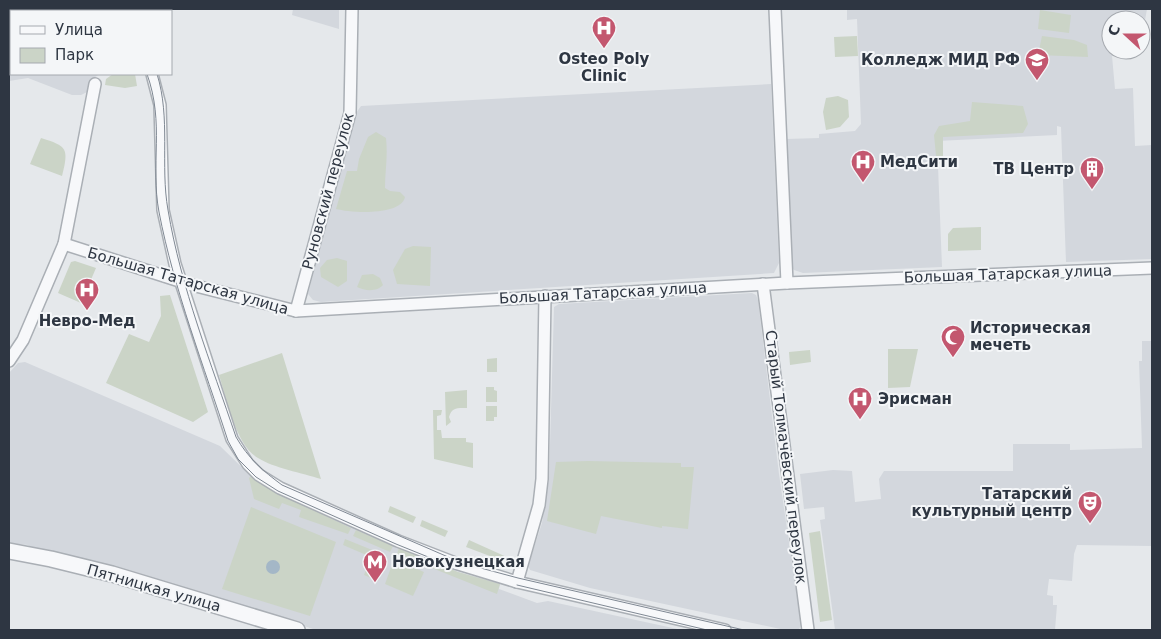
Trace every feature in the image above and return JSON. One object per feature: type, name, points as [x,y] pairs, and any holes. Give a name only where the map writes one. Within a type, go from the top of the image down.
[{"type":"street","name":"Руновский переулок","points":[[296,311],[350,113],[352,88],[352,9]]},
{"type":"street","points":[[775,9],[787,283]]},
{"type":"street","points":[[152,75],[160,105],[163,210],[180,281],[232,439],[258,475],[280,488],[461,566],[517,582],[725,630]]},
{"type":"street","points":[[9,361],[23,340],[64,244],[95,84]]},
{"type":"street","name":"Большая Татарская улица","points":[[64,244],[180,281],[296,311],[764,284],[1152,268]]},
{"type":"street","name":"Старый Толмачёвский переулок","points":[[764,284],[808,630]]},
{"type":"street","points":[[517,582],[539,505],[542,479],[545,296]]},
{"type":"street","name":"Пятницкая улица","points":[[9,551],[112,574],[297,630]]},
{"type":"shaded area","points":[[9,9],[119,9],[10,10],[10,75],[98,75],[95,77],[89,91],[81,95],[72,95],[28,78],[9,81]]},
{"type":"shaded area","points":[[293,9],[339,9],[339,29],[292,15]]},
{"type":"shaded area","points":[[847,9],[1147,9],[1101,10],[1101,60],[1112,60],[1115,89],[1133,88],[1135,146],[1152,145],[1152,259],[1066,262],[1061,127],[1057,126],[1057,135],[937,141],[942,267],[803,273],[794,270],[792,267],[786,139],[819,138],[819,134],[855,131],[861,124],[857,19],[847,20]]},
{"type":"shaded area","points":[[771,84],[779,263],[774,273],[321,302],[313,300],[308,294],[356,113],[361,106]]},
{"type":"shaded area","points":[[752,293],[756,295],[758,300],[779,474],[801,624],[799,630],[785,630],[590,588],[530,570],[528,566],[542,523],[549,479],[554,307],[559,304]]},
{"type":"shaded area","points":[[1142,341],[1152,341],[1152,546],[1077,545],[1074,554],[1072,581],[1049,579],[1047,595],[1053,596],[1053,605],[1057,605],[1055,630],[835,630],[820,520],[825,519],[824,507],[804,509],[800,474],[833,470],[852,471],[855,502],[881,499],[879,479],[884,471],[1013,471],[1013,444],[1070,444],[1070,450],[1142,448],[1139,361],[1142,361]]},
{"type":"shaded area","points":[[25,362],[220,446],[255,480],[277,493],[399,548],[458,572],[500,584],[499,589],[537,603],[548,601],[682,630],[316,630],[280,618],[32,550],[28,545],[9,543],[9,373],[18,363]]},
{"type":"green space","points":[[1040,10],[1071,15],[1069,33],[1038,29]]},
{"type":"green space","points":[[857,36],[858,56],[835,57],[834,37]]},
{"type":"green space","points":[[1042,36],[1074,40],[1087,45],[1088,57],[1038,55]]},
{"type":"green space","points":[[112,75],[135,75],[137,86],[125,88],[105,85],[106,79]]},
{"type":"green space","points":[[838,96],[848,100],[849,117],[840,127],[826,130],[823,112],[826,98]]},
{"type":"green space","points":[[972,102],[1023,106],[1028,124],[1023,133],[943,137],[943,160],[937,166],[934,135],[939,126],[970,121]]},
{"type":"green space","points":[[376,132],[386,138],[385,188],[390,191],[400,192],[405,197],[402,203],[395,207],[375,212],[336,209],[347,171],[357,171],[359,159],[368,137]]},
{"type":"green space","points":[[41,138],[56,143],[64,150],[65,159],[62,176],[30,164]]},
{"type":"green space","points":[[981,227],[981,250],[948,251],[948,234],[953,228]]},
{"type":"green space","points":[[413,246],[431,247],[430,286],[397,284],[393,270],[405,249]]},
{"type":"green space","points":[[337,258],[347,261],[347,281],[338,287],[321,277],[320,268],[327,260]]},
{"type":"green space","points":[[75,261],[96,268],[81,303],[58,293],[71,262]]},
{"type":"green space","points":[[373,274],[380,278],[383,285],[378,289],[371,290],[357,287],[362,275]]},
{"type":"green space","points":[[170,295],[208,412],[193,422],[106,383],[129,334],[149,342],[161,316],[160,296]]},
{"type":"green space","points":[[888,349],[918,349],[910,387],[888,388]]},
{"type":"green space","points":[[810,350],[811,362],[790,365],[789,352]]},
{"type":"green space","points":[[282,353],[321,479],[265,462],[250,452],[238,432],[229,408],[219,375]]},
{"type":"green space","points":[[497,358],[497,372],[487,372],[487,359]]},
{"type":"green space","points":[[486,387],[494,387],[494,390],[497,391],[497,402],[486,402]]},
{"type":"green space","points":[[467,390],[467,408],[453,410],[449,417],[451,422],[446,426],[445,392]]},
{"type":"green space","points":[[486,406],[497,406],[497,417],[494,417],[494,421],[486,421]]},
{"type":"green space","points":[[433,410],[442,410],[441,415],[437,416],[437,430],[441,430],[442,438],[466,438],[466,442],[473,443],[473,468],[434,459]]},
{"type":"green space","points":[[556,462],[681,463],[681,467],[694,467],[688,529],[662,526],[662,528],[601,516],[596,534],[547,521]]},
{"type":"green space","points":[[251,476],[277,493],[351,528],[348,534],[299,517],[301,510],[282,503],[279,509],[254,499],[249,478]]},
{"type":"green space","points":[[390,506],[416,517],[413,523],[388,512]]},
{"type":"green space","points":[[251,507],[336,542],[310,616],[222,589]]},
{"type":"green space","points":[[422,520],[448,531],[445,537],[420,526]]},
{"type":"green space","points":[[356,530],[393,546],[390,552],[353,536]]},
{"type":"green space","points":[[820,531],[832,620],[820,622],[809,533]]},
{"type":"green space","points":[[345,539],[387,556],[378,581],[364,575],[371,557],[343,545]]},
{"type":"green space","points":[[469,540],[511,559],[503,561],[466,547]]},
{"type":"green space","points":[[399,548],[458,572],[500,584],[497,594],[397,554]]},
{"type":"green space","points":[[394,559],[424,572],[413,596],[385,584]]},
{"type":"water","points":[[270,560],[276,560],[280,567],[276,574],[270,574],[266,570],[266,564]]},
{"type":"tram line","points":[[147,75],[155,110],[157,194],[165,241],[181,299],[228,441],[238,459],[256,477],[278,491],[443,563]]},
{"type":"tram line","points":[[157,75],[165,125],[165,176],[168,210],[181,268],[236,437],[256,464],[282,485],[462,563],[518,578],[744,630]]},
{"type":"tram line","points":[[517,585],[707,630]]},
{"type":"place","name":"Osteo Poly Clinic","points":[[604,49]]},
{"type":"place","name":"Колледж МИД РФ","points":[[1037,81]]},
{"type":"place","name":"МедСити","points":[[863,183]]},
{"type":"place","name":"ТВ Центр","points":[[1092,190]]},
{"type":"place","name":"Невро-Мед","points":[[87,311]]},
{"type":"place","name":"Историческая мечеть","points":[[953,358]]},
{"type":"place","name":"Эрисман","points":[[860,420]]},
{"type":"place","name":"Татарский культурный центр","points":[[1090,524]]},
{"type":"place","name":"Новокузнецкая","points":[[375,583]]}]
